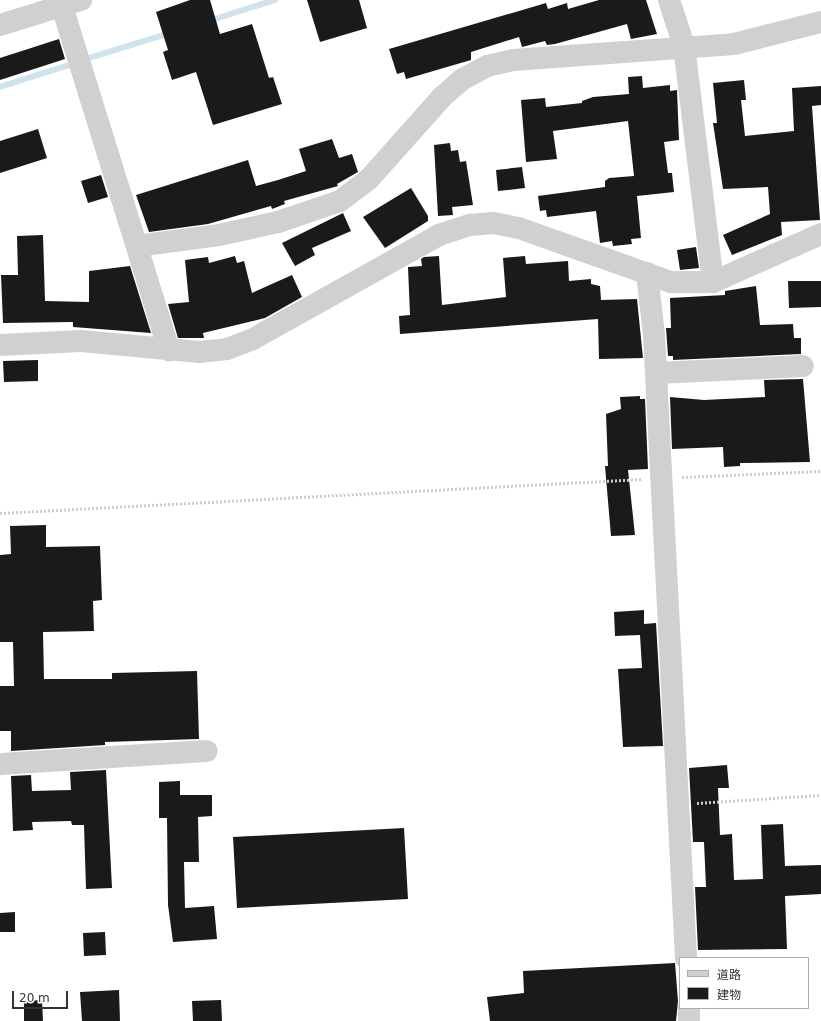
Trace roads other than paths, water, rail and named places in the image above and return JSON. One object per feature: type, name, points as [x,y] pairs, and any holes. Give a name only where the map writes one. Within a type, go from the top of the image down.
[{"type":"street","points":[[669,0],[684,46],[713,282]]},
{"type":"street","points":[[0,25],[67,2],[137,246],[169,350]]},
{"type":"street","points":[[137,246],[278,222],[340,201],[369,179],[442,97],[463,79],[487,66],[513,60],[684,46],[734,44],[821,22]]},
{"type":"street","points":[[0,344],[81,341],[199,352],[220,350],[253,339],[439,235],[470,225],[493,223],[519,228],[671,282],[713,282],[821,234]]},
{"type":"street","points":[[647,273],[656,373],[660,478],[686,957]]},
{"type":"street","points":[[656,373],[803,366]]},
{"type":"street","points":[[0,764],[207,751]]},
{"type":"street","points":[[688,1009],[689,1021]]},
{"type":"waterway","points":[[209,21],[275,0]]},
{"type":"waterway","points":[[83,60],[170,33]]},
{"type":"waterway","points":[[0,87],[75,63]]}]
